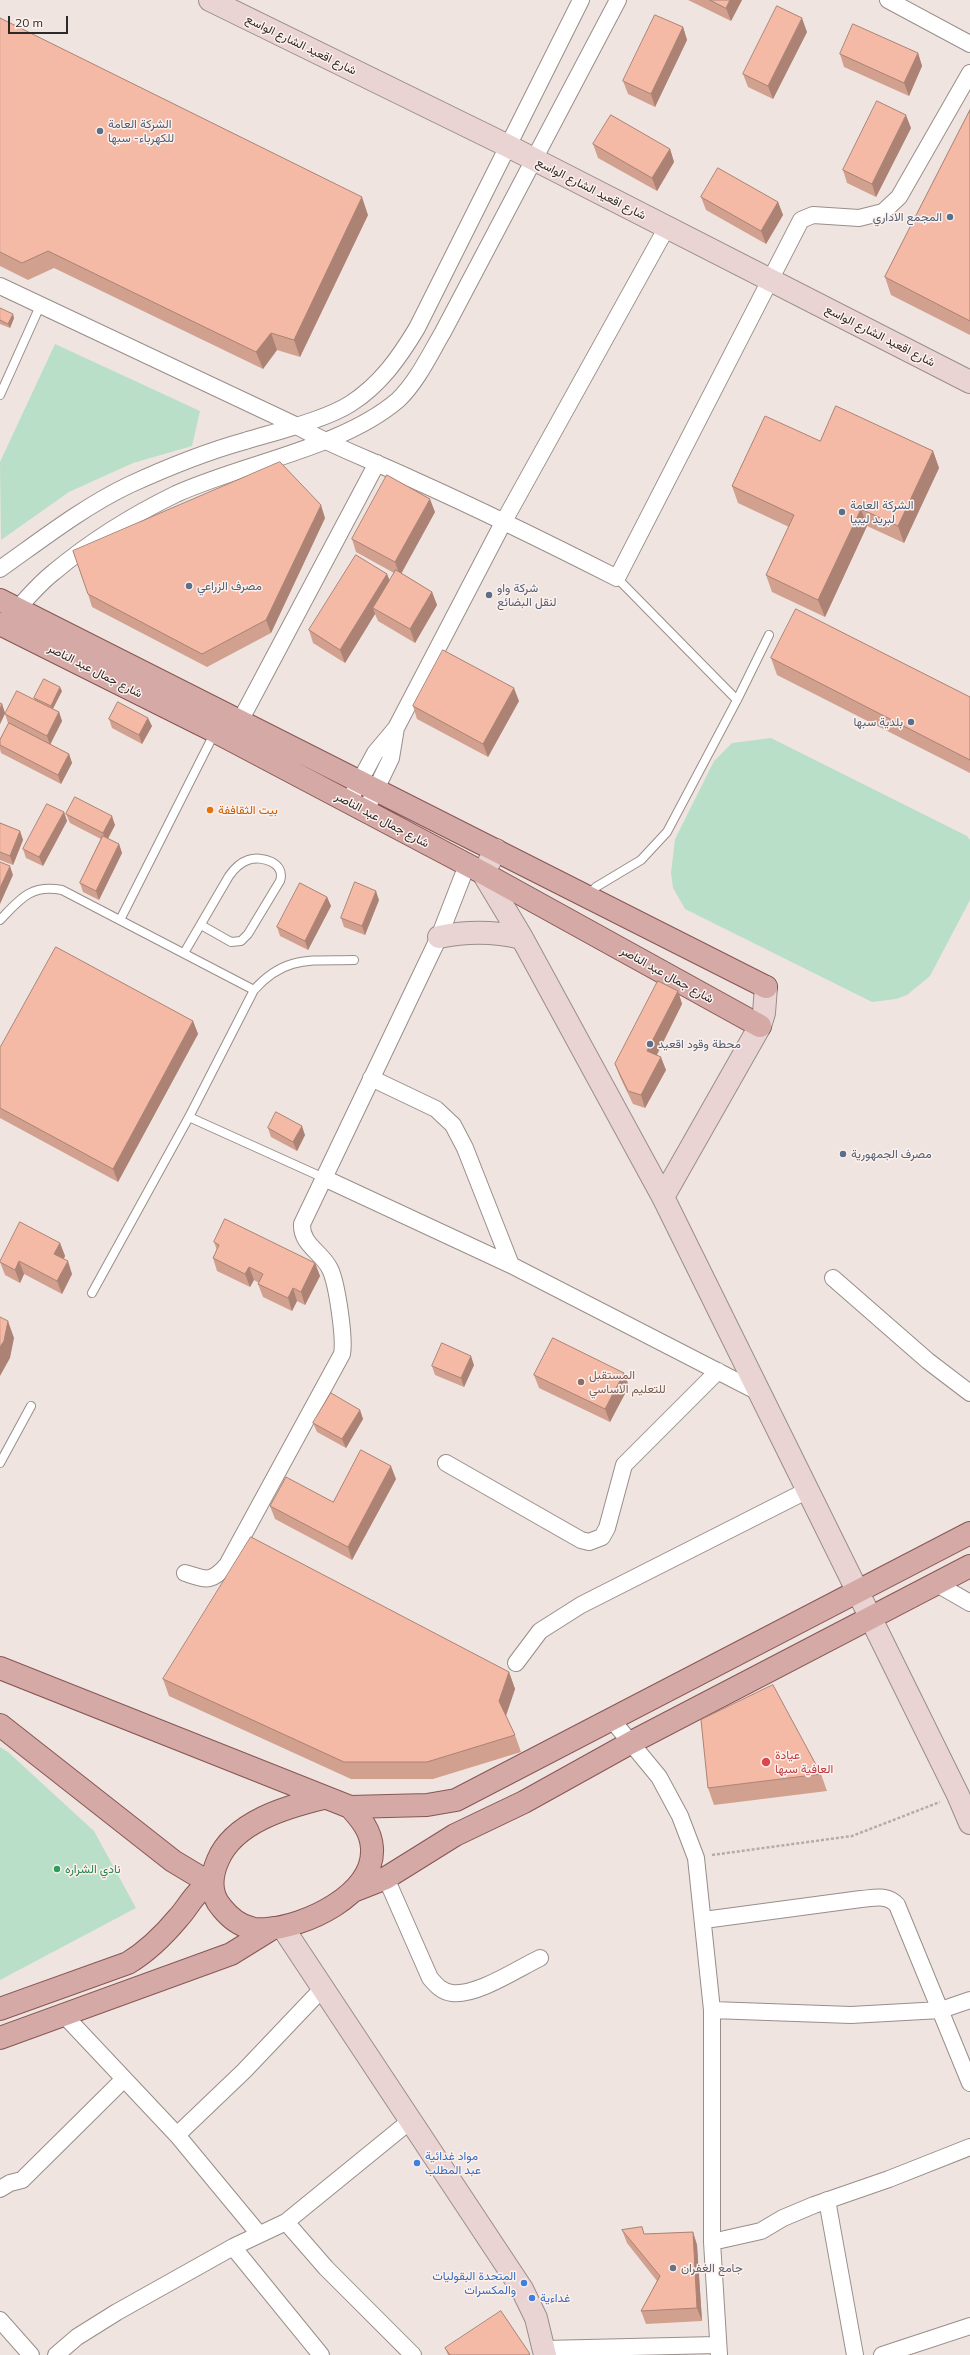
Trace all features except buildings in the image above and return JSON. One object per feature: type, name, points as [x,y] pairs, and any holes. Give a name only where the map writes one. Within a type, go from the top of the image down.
[{"type":"main road","name":"شارع جمال عبد الناصر","points":[[9,604],[496,850],[586,898],[766,987]]},
{"type":"main road","name":"شارع جمال عبد الناصر","points":[[4,629],[216,732],[475,869],[760,1026]]},
{"type":"main road","points":[[350,1807],[428,1805],[456,1800],[970,1533]]},
{"type":"main road","points":[[352,1892],[386,1878],[455,1835],[524,1802],[632,1742],[872,1619],[970,1566]]},
{"type":"main road","points":[[0,1668],[323,1798],[337,1801],[350,1807],[366,1825],[372,1849],[367,1872],[352,1892],[332,1908],[308,1920],[278,1928],[252,1929],[233,1920],[218,1904],[211,1883],[218,1860],[227,1844],[244,1830],[269,1815],[295,1804],[323,1798]]},
{"type":"main road","points":[[0,1725],[174,1861],[211,1883]]},
{"type":"main road","points":[[0,2009],[128,1963],[142,1955],[162,1935],[200,1891],[211,1883]]},
{"type":"main road","points":[[0,2038],[231,1954],[278,1928]]},
{"type":"street","name":"شارع اقعيد الشارع الواسع","points":[[210,0],[508,146],[970,382]]},
{"type":"street","points":[[0,569],[54,532],[128,486],[232,444],[295,425],[350,405],[379,382],[397,361],[417,328],[581,0]]},
{"type":"street","points":[[9,604],[83,549],[127,521],[177,494],[323,441],[361,425],[398,399],[423,367],[535,160],[618,0]]},
{"type":"street","points":[[888,0],[970,44]]},
{"type":"street","points":[[0,286],[295,425],[323,441],[377,463],[504,521],[617,578],[801,220],[813,215],[859,218],[883,212],[899,197],[970,73]]},
{"type":"street","points":[[356,807],[368,785],[391,758],[396,728],[504,521],[666,227]]},
{"type":"street","points":[[240,721],[377,463]]},
{"type":"street","points":[[185,1573],[206,1579],[212,1579],[227,1565],[342,1354],[343,1339],[330,1269],[305,1240],[302,1232],[302,1224],[439,937],[475,869],[496,850]]},
{"type":"street","points":[[475,869],[522,938],[663,1197],[966,1812]]},
{"type":"street","points":[[439,937],[472,932],[505,934],[522,938]]},
{"type":"street","points":[[663,1197],[760,1026],[764,1013],[766,987]]},
{"type":"street","points":[[371,1078],[436,1109],[453,1125],[465,1148],[510,1264]]},
{"type":"street","points":[[324,1178],[510,1264],[758,1392]]},
{"type":"street","points":[[833,1278],[928,1361],[970,1393]]},
{"type":"street","points":[[446,1463],[582,1540],[589,1542],[597,1540],[607,1528],[624,1465],[718,1371]]},
{"type":"street","points":[[516,1663],[540,1631],[581,1604],[808,1490]]},
{"type":"street","points":[[937,1584],[970,1603]]},
{"type":"street","points":[[278,1928],[322,1989],[522,2288],[536,2318],[545,2352],[718,2350],[712,2242],[712,2010],[704,1920],[696,1858],[680,1816],[659,1777],[632,1742],[612,1720]]},
{"type":"street","points":[[386,1878],[430,1978],[439,1988],[451,1993],[468,1993],[540,1958]]},
{"type":"street","points":[[704,1920],[860,1898],[884,1897],[892,1899],[897,1905],[970,2083]]},
{"type":"street","points":[[176,2135],[244,2071],[322,1989]]},
{"type":"street","points":[[712,2010],[851,2015],[941,2010],[970,2000]]},
{"type":"street","points":[[64,2015],[176,2135],[259,2234]]},
{"type":"street","points":[[0,2189],[10,2183],[22,2180],[124,2079]]},
{"type":"street","points":[[56,2355],[77,2337],[117,2312],[233,2247],[286,2222],[410,2121]]},
{"type":"street","points":[[712,2242],[761,2231],[783,2218],[970,2147]]},
{"type":"street","points":[[828,2200],[855,2355]]},
{"type":"street","points":[[286,2222],[326,2268],[413,2355]]},
{"type":"street","points":[[233,2247],[322,2355]]},
{"type":"street","points":[[0,2320],[32,2355]]},
{"type":"street","points":[[882,2355],[970,2326]]},
{"type":"lane","points":[[0,395],[40,306]]},
{"type":"lane","points":[[617,578],[737,700]]},
{"type":"lane","points":[[586,898],[596,887],[641,860],[667,832],[737,700],[769,635]]},
{"type":"lane","points":[[120,920],[216,732]]},
{"type":"lane","points":[[184,953],[229,876],[240,864],[256,858],[272,862],[279,868],[281,872],[280,881],[248,934],[241,941],[231,942],[201,925]]},
{"type":"lane","points":[[0,920],[27,894],[38,889],[50,888],[62,890],[254,990]]},
{"type":"lane","points":[[92,1293],[189,1117],[254,990],[266,977],[281,967],[298,962],[354,960]]},
{"type":"lane","points":[[189,1117],[324,1178]]},
{"type":"lane","points":[[0,1463],[31,1406]]},
{"type":"path","points":[[696,1858],[852,1836],[966,1812]]},
{"type":"green space","points":[[55,344],[200,411],[192,446],[133,463],[69,492],[1,540],[0,462]]},
{"type":"green space","points":[[771,738],[967,836],[970,840],[970,900],[930,976],[907,995],[896,999],[872,1002],[685,909],[673,888],[671,873],[675,839],[714,761],[732,743]]},
{"type":"green space","name":"نادي الشراره","points":[[0,1747],[8,1752],[94,1831],[136,1908],[0,1980]]},
{"type":"place","name":"الشركة العامة للكهرباء- سبها","points":[[100,131]]},
{"type":"place","name":"المجمع الاداري","points":[[950,217]]},
{"type":"place","name":"الشركة العامة لبريد ليبيا","points":[[842,512]]},
{"type":"place","name":"مصرف الزراعي","points":[[189,586]]},
{"type":"place","name":"شركة واو لنقل البضائع","points":[[489,595]]},
{"type":"place","name":"بلدية سبها","points":[[911,722]]},
{"type":"place","name":"بيت الثقاففة","points":[[210,810]]},
{"type":"place","name":"محطة وقود اقعيد","points":[[650,1044]]},
{"type":"place","name":"مصرف الجمهورية","points":[[843,1154]]},
{"type":"place","name":"المستقبل للتعليم الاساسي","points":[[581,1382]]},
{"type":"place","name":"عيادة العافية سبها","points":[[766,1762]]},
{"type":"place","name":"نادي الشراره","points":[[57,1869]]},
{"type":"place","name":"مواد غدائية عبد المطلب","points":[[417,2163]]},
{"type":"place","name":"جامع الغفران","points":[[673,2268]]},
{"type":"place","name":"المتحدة البقوليات والمكسرات","points":[[524,2283]]},
{"type":"place","name":"غداءية","points":[[532,2298]]}]
